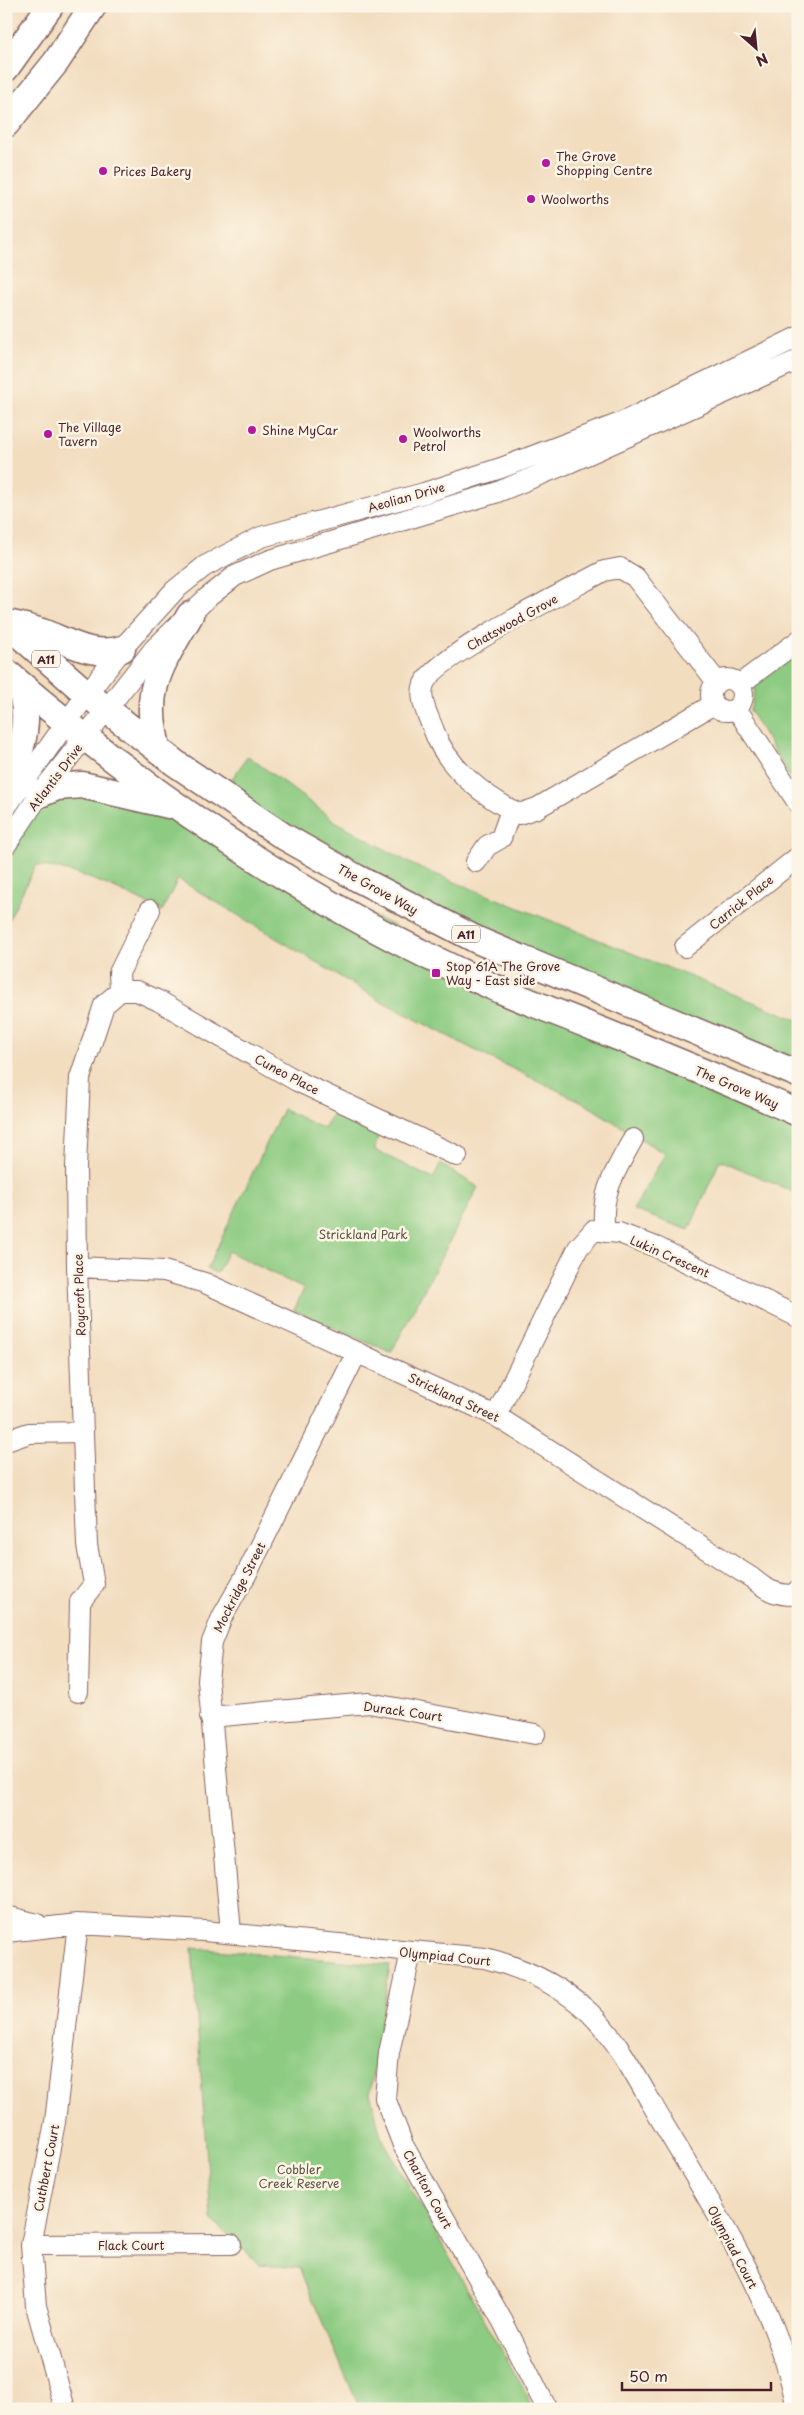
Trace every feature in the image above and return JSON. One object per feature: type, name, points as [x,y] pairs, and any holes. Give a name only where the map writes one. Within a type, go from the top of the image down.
[{"type":"main road","points":[[6,68],[50,6]]},
{"type":"main road","points":[[6,124],[56,62],[93,6]]},
{"type":"main road","points":[[158,750],[150,717],[152,692],[164,661],[190,615]]},
{"type":"main road","points":[[6,623],[39,631],[85,650],[100,653],[122,649]]},
{"type":"main road","name":"The Grove Way","points":[[6,623],[96,702],[158,750],[283,836],[417,910],[548,971],[727,1043],[798,1074]]},
{"type":"main road","points":[[6,794],[18,758],[27,707],[12,678]]},
{"type":"main road","name":"The Grove Way","points":[[12,678],[76,731],[177,806],[260,863],[374,929],[489,985],[798,1113]]},
{"type":"main road","points":[[40,794],[57,787],[82,785],[177,806]]},
{"type":"street","name":"Aeolian Drive","points":[[76,731],[96,702],[122,649],[164,601],[205,566],[261,537],[424,494],[501,468],[623,422],[798,337]]},
{"type":"street","name":"Aeolian Drive","points":[[96,702],[235,576],[270,560],[495,493],[571,462],[798,360]]},
{"type":"street","name":"Chatswood Grove","points":[[511,810],[499,804],[450,762],[438,742],[421,696],[424,683],[456,653],[604,571],[620,568],[636,577],[717,682]]},
{"type":"street","points":[[740,684],[798,641]]},
{"type":"street","points":[[725,678],[733,679],[740,684],[743,698],[736,708],[724,711],[714,704],[711,692],[717,682],[725,678]]},
{"type":"street","points":[[476,862],[487,846],[501,838],[511,810],[519,814],[536,808],[714,704]]},
{"type":"street","points":[[736,708],[798,803]]},
{"type":"street","name":"Atlantis Drive","points":[[6,845],[40,794],[76,731]]},
{"type":"street","name":"Atlantis Drive","points":[[6,807],[76,731]]},
{"type":"street","name":"Carrick Place","points":[[685,947],[798,857]]},
{"type":"street","points":[[120,991],[119,973],[150,910]]},
{"type":"street","name":"Cuneo Place","points":[[120,991],[137,991],[159,1001],[297,1081],[457,1156]]},
{"type":"street","name":"Roycroft Place","points":[[78,1692],[80,1602],[94,1584],[88,1545],[78,1268],[76,1167],[80,1078],[104,1005],[120,991]]},
{"type":"street","points":[[496,1416],[578,1248],[594,1230],[605,1232],[604,1200],[613,1176],[633,1138]]},
{"type":"street","name":"Lukin Crescent","points":[[605,1232],[619,1234],[656,1248],[798,1317]]},
{"type":"street","name":"Strickland Street","points":[[78,1268],[164,1271],[205,1283],[496,1416],[752,1578],[763,1588],[778,1595],[794,1595],[798,1590]]},
{"type":"street","name":"Mockridge Street","points":[[231,1932],[210,1717],[208,1680],[212,1642],[222,1617],[246,1575],[357,1352]]},
{"type":"street","points":[[6,1424],[28,1433]]},
{"type":"street","points":[[6,1441],[28,1433],[84,1432]]},
{"type":"street","name":"Durack Court","points":[[210,1717],[369,1703],[536,1734]]},
{"type":"street","name":"Olympiad Court","points":[[6,1916],[46,1927]]},
{"type":"street","name":"Olympiad Court","points":[[6,1932],[78,1924],[231,1932],[410,1952],[485,1958],[530,1972],[570,1995],[607,2031],[668,2131],[742,2260],[780,2346],[797,2409]]},
{"type":"street","name":"Cuthbert Court","points":[[60,2407],[36,2306],[31,2245],[55,2122],[78,1924]]},
{"type":"street","name":"Charlton Court","points":[[410,1952],[389,2053],[385,2098],[403,2145],[503,2322],[547,2409]]},
{"type":"street","name":"Flack Court","points":[[31,2245],[231,2244]]},
{"type":"green space","points":[[798,650],[798,790],[750,711],[755,690],[751,683]]},
{"type":"green space","points":[[248,756],[335,821],[415,866],[798,1020],[798,1076],[488,944],[221,794]]},
{"type":"green space","points":[[35,789],[177,806],[260,863],[798,1116],[798,1194],[720,1160],[689,1230],[633,1210],[665,1154],[582,1102],[484,1055],[379,1000],[178,879],[162,911],[85,876],[36,865],[6,925],[6,827]]},
{"type":"green space","name":"Strickland Park","points":[[283,1109],[324,1129],[334,1112],[379,1130],[375,1150],[433,1179],[440,1164],[478,1187],[391,1353],[294,1310],[304,1289],[228,1251],[217,1273],[207,1269]]},
{"type":"green space","name":"Cobbler Creek Reserve","points":[[192,1948],[390,1965],[370,2093],[381,2136],[527,2395],[531,2409],[360,2409],[299,2268],[260,2265],[211,2219]]},
{"type":"place","name":"The Grove Shopping Centre","points":[[546,163]]},
{"type":"place","name":"Prices Bakery","points":[[103,171]]},
{"type":"place","name":"Woolworths","points":[[531,199]]},
{"type":"place","name":"Shine MyCar","points":[[252,430]]},
{"type":"place","name":"The Village Tavern","points":[[48,434]]},
{"type":"place","name":"Woolworths Petrol","points":[[403,439]]},
{"type":"place","name":"Stop 61A The Grove Way - East side","points":[[436,973]]}]
